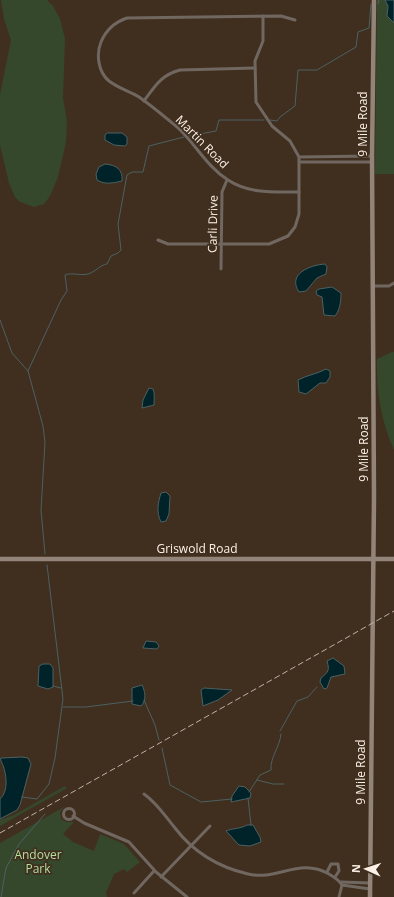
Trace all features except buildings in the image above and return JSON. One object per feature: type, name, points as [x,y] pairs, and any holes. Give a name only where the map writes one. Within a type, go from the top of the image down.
[{"type":"street","name":"9 Mile Road","points":[[370,897],[374,559],[372,156],[374,0]]},
{"type":"street","points":[[158,240],[168,244],[269,244],[288,236],[295,226],[299,214],[299,156],[290,141],[272,126],[259,108],[256,96],[255,61],[263,41],[263,16]]},
{"type":"street","name":"Martin Road","points":[[295,20],[281,16],[134,17],[115,23],[105,34],[100,45],[98,57],[101,68],[109,81],[144,101],[177,128],[196,146],[212,166],[228,180],[243,187],[260,192],[299,192]]},
{"type":"street","points":[[144,101],[161,78],[172,72],[180,70],[255,68]]},
{"type":"street","points":[[299,156],[372,156]]},
{"type":"street","points":[[299,162],[372,162]]},
{"type":"street","name":"Carli Drive","points":[[221,269],[222,192],[228,180]]},
{"type":"street","points":[[373,286],[389,286],[394,283]]},
{"type":"street","name":"Griswold Road","points":[[0,559],[394,559]]},
{"type":"street","points":[[144,794],[155,802],[190,846],[221,866],[250,874],[268,876],[300,867],[312,867],[327,872],[335,877],[341,884],[370,889]]},
{"type":"street","points":[[73,816],[84,823],[129,842],[154,871],[187,897]]},
{"type":"street","points":[[161,877],[210,826]]},
{"type":"street","points":[[327,872],[331,864],[338,864],[339,871],[335,877]]},
{"type":"street","points":[[134,893],[154,871]]},
{"type":"street","points":[[341,884],[370,883]]},
{"type":"street","points":[[339,897],[341,884]]},
{"type":"green space","points":[[1,0],[47,0],[53,6],[60,19],[65,39],[63,98],[67,121],[66,142],[58,177],[50,196],[44,204],[34,207],[20,202],[15,197],[9,183],[0,145],[0,95],[11,40],[4,19]]},
{"type":"green space","points":[[377,0],[394,0],[394,174],[375,174]]},
{"type":"green space","points":[[394,352],[394,450],[389,439],[380,405],[377,382],[377,359]]},
{"type":"green space","points":[[65,786],[67,788],[0,826],[0,820],[14,815]]},
{"type":"green space","name":"Andover Park","points":[[64,807],[60,812],[61,819],[66,822],[74,822],[63,834],[73,842],[94,851],[100,834],[124,844],[140,862],[127,872],[124,869],[114,874],[106,893],[107,897],[0,897],[0,843]]},
{"type":"water","points":[[385,0],[394,0],[394,23],[387,16],[388,6]]},
{"type":"water","points":[[107,133],[122,133],[127,137],[127,144],[125,146],[114,145],[105,140],[105,135]]},
{"type":"water","points":[[105,164],[118,168],[121,173],[122,181],[106,183],[97,180],[96,174],[99,167]]},
{"type":"water","points":[[325,264],[327,267],[326,274],[317,278],[306,291],[299,292],[296,286],[298,275],[313,266]]},
{"type":"water","points":[[332,287],[341,293],[340,305],[335,316],[324,315],[322,297],[317,295],[316,291],[319,289]]},
{"type":"water","points":[[326,369],[330,371],[330,377],[326,383],[320,383],[306,394],[299,392],[298,380]]},
{"type":"water","points":[[149,388],[153,389],[154,391],[154,405],[142,408],[143,400]]},
{"type":"water","points":[[166,492],[170,496],[169,514],[166,521],[161,522],[158,515],[158,504],[161,493]]},
{"type":"water","points":[[146,641],[156,642],[159,646],[157,649],[143,648]]},
{"type":"water","points":[[333,658],[344,666],[345,674],[331,677],[327,688],[324,689],[320,682],[321,678],[328,671],[327,661]]},
{"type":"water","points":[[43,664],[50,664],[53,668],[53,687],[48,689],[38,686],[39,666]]},
{"type":"water","points":[[142,685],[145,696],[143,704],[141,706],[132,704],[132,688]]},
{"type":"water","points":[[204,688],[232,690],[218,700],[203,706],[201,690]]},
{"type":"water","points":[[22,757],[28,758],[31,764],[20,805],[17,810],[0,819],[0,799],[5,790],[6,779],[4,768],[0,759]]},
{"type":"water","points":[[239,786],[245,787],[251,793],[250,798],[231,802],[232,796]]},
{"type":"water","points":[[247,825],[253,825],[260,837],[261,842],[250,846],[239,845],[226,831]]},
{"type":"waterway","points":[[378,4],[379,0]]},
{"type":"waterway","points":[[270,120],[277,121],[295,106],[298,70],[317,70],[356,47],[358,32],[369,28],[371,4]]},
{"type":"waterway","points":[[189,136],[216,131],[219,120],[264,120]]},
{"type":"waterway","points":[[28,371],[61,300],[67,291],[65,275],[91,273],[107,264],[111,256],[121,250],[118,224],[127,175],[132,172],[143,172],[149,146],[184,137]]},
{"type":"waterway","points":[[0,320],[12,353],[28,371],[43,426],[45,442],[41,510],[45,554]]},
{"type":"waterway","points":[[22,797],[37,799],[49,784],[55,758],[63,699],[47,565]]},
{"type":"waterway","points":[[53,686],[61,688]]},
{"type":"waterway","points":[[280,731],[297,701],[308,697],[317,687]]},
{"type":"waterway","points":[[144,700],[155,725],[159,740]]},
{"type":"waterway","points":[[63,707],[86,707],[133,701]]},
{"type":"waterway","points":[[249,792],[260,775],[271,770],[272,761],[281,734]]},
{"type":"waterway","points":[[162,748],[170,785],[201,802],[232,799]]},
{"type":"waterway","points":[[257,780],[273,784],[284,784]]},
{"type":"waterway","points":[[248,798],[251,825]]},
{"type":"waterway","points":[[1,897],[6,868],[19,844],[45,814]]},
{"type":"railway","points":[[0,833],[394,611]]}]
